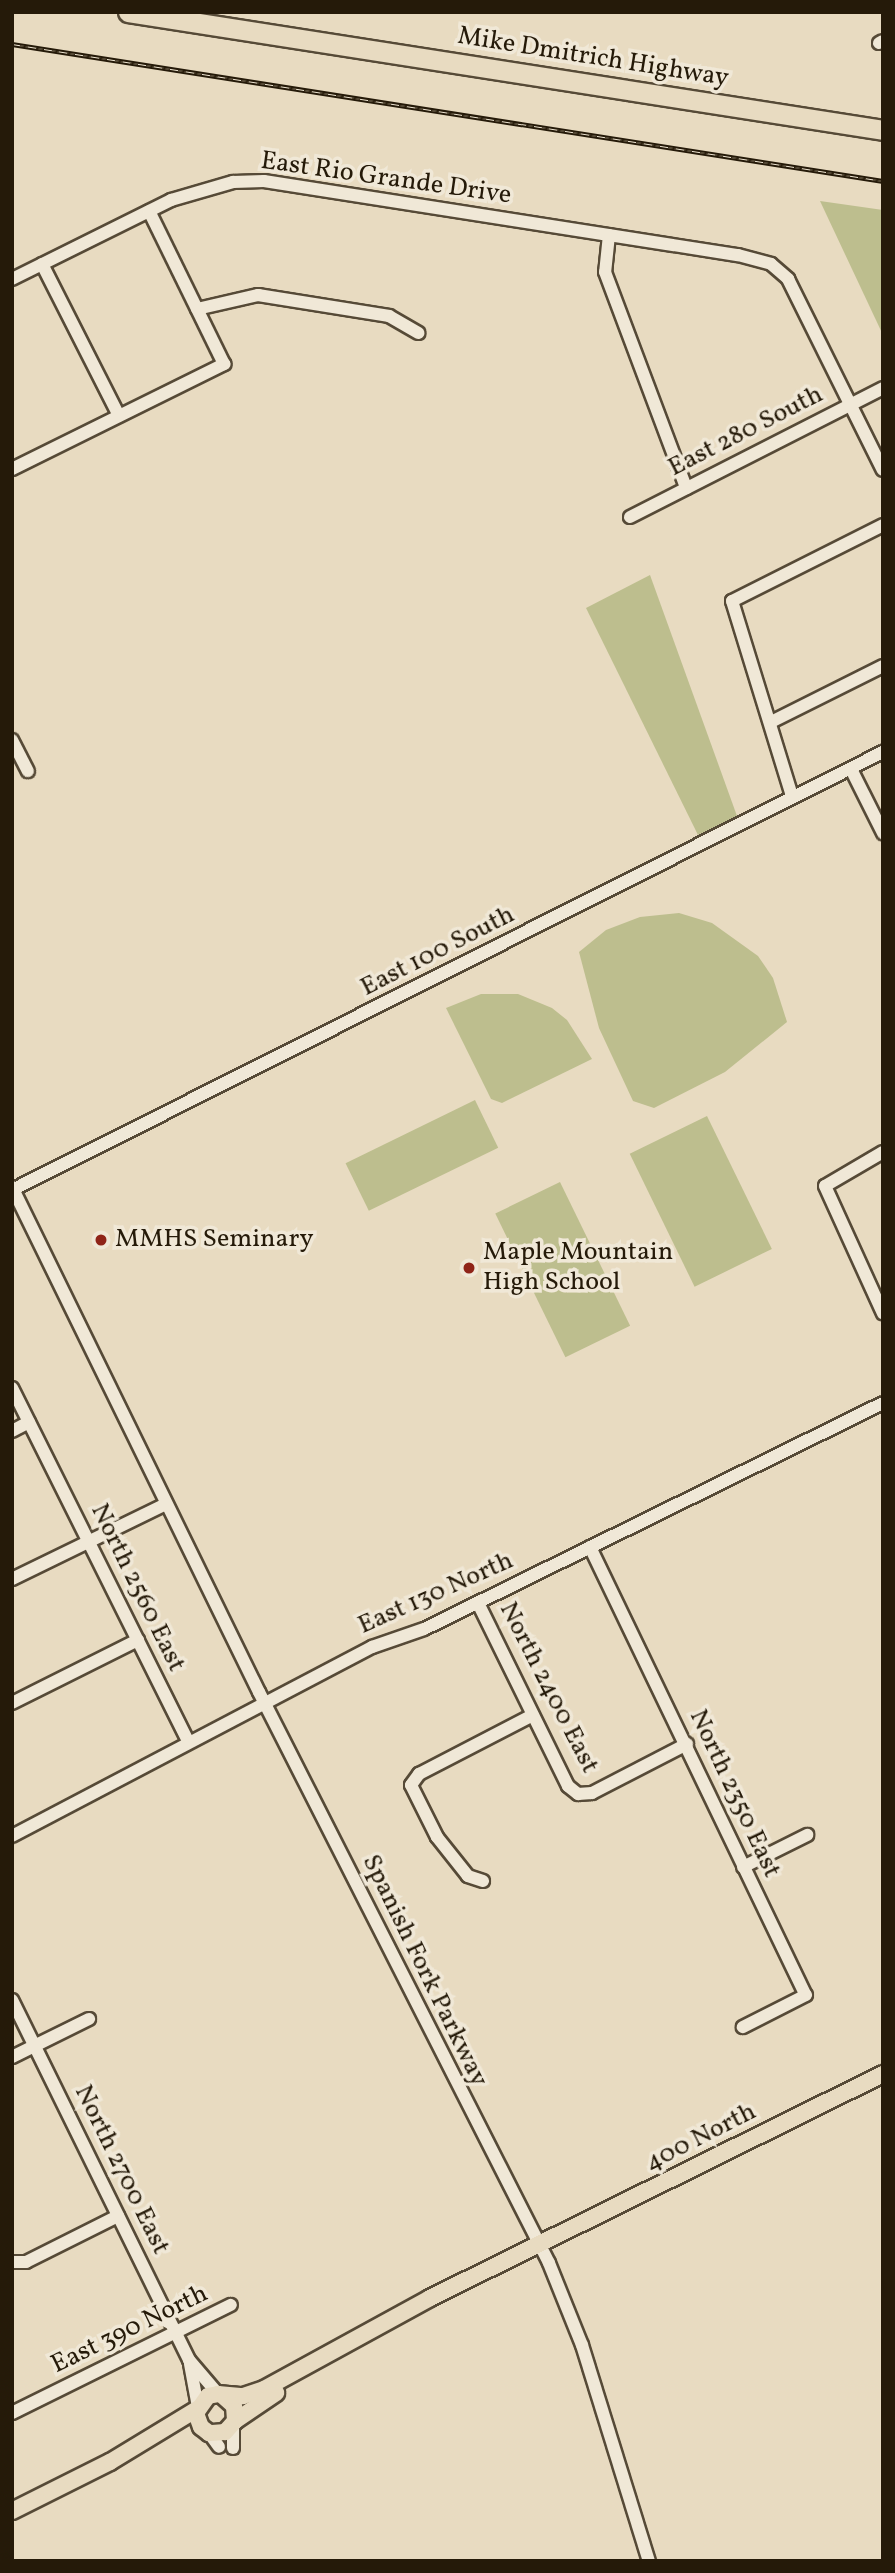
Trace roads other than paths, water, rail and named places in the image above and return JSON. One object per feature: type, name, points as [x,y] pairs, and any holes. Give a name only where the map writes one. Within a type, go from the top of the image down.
[{"type":"highway","name":"Mike Dmitrich Highway","points":[[128,12],[883,130]]},
{"type":"main road","name":"400 North","points":[[221,2395],[243,2396],[264,2389],[405,2311],[883,2074]]},
{"type":"main road","name":"400 North","points":[[234,2423],[389,2329],[521,2262],[540,2245]]},
{"type":"main road","points":[[12,2511],[110,2462],[177,2435],[207,2431],[220,2434],[234,2423],[234,2406],[221,2395],[208,2396],[197,2408],[110,2462]]},
{"type":"main road","points":[[197,2408],[198,2423],[207,2431]]},
{"type":"street","name":"East Rio Grande Drive","points":[[12,279],[201,188],[264,181],[609,235],[771,264],[792,287],[850,404]]},
{"type":"street","points":[[12,469],[224,364],[149,211]]},
{"type":"street","points":[[609,235],[605,272],[686,488]]},
{"type":"street","points":[[43,264],[119,416]]},
{"type":"street","points":[[197,309],[258,295],[389,316],[418,333]]},
{"type":"street","name":"East 280 South","points":[[630,517],[883,388]]},
{"type":"street","points":[[850,404],[883,470]]},
{"type":"street","points":[[792,796],[732,601],[883,525]]},
{"type":"street","points":[[771,722],[883,666]]},
{"type":"street","points":[[12,740],[28,771]]},
{"type":"street","name":"East 100 South","points":[[13,1189],[883,752]]},
{"type":"street","points":[[851,769],[883,833]]},
{"type":"street","points":[[883,1152],[825,1186],[883,1313]]},
{"type":"street","name":"Spanish Fork Parkway","points":[[13,1189],[166,1504],[477,2129],[540,2245],[582,2345],[649,2561]]},
{"type":"street","name":"North 2560 East","points":[[12,1388],[188,1741]]},
{"type":"street","name":"East 130 North","points":[[12,1836],[150,1767],[188,1741],[372,1647],[424,1629],[883,1403]]},
{"type":"street","points":[[12,1431],[29,1422]]},
{"type":"street","points":[[12,1579],[166,1504]]},
{"type":"street","name":"North 2350 East","points":[[590,1547],[806,1995],[743,2027]]},
{"type":"street","name":"North 2400 East","points":[[478,1603],[568,1786],[578,1794],[592,1793],[687,1744]]},
{"type":"street","points":[[12,1703],[138,1640]]},
{"type":"street","points":[[483,1881],[468,1876],[437,1837],[411,1785],[419,1774],[533,1715]]},
{"type":"street","points":[[743,1867],[807,1835]]},
{"type":"street","name":"North 2700 East","points":[[12,2000],[189,2360],[197,2408]]},
{"type":"street","points":[[12,2057],[89,2019]]},
{"type":"street","points":[[13,2263],[26,2262],[118,2216]]},
{"type":"street","name":"East 390 North","points":[[12,2413],[231,2305]]},
{"type":"street","name":"North 2700 East","points":[[189,2360],[221,2395]]},
{"type":"street","points":[[207,2431],[226,2447],[234,2423]]},
{"type":"railway","points":[[12,44],[883,181]]},
{"type":"place","name":"MMHS Seminary","points":[[101,1240]]},
{"type":"place","name":"Maple Mountain High School","points":[[469,1268]]}]
